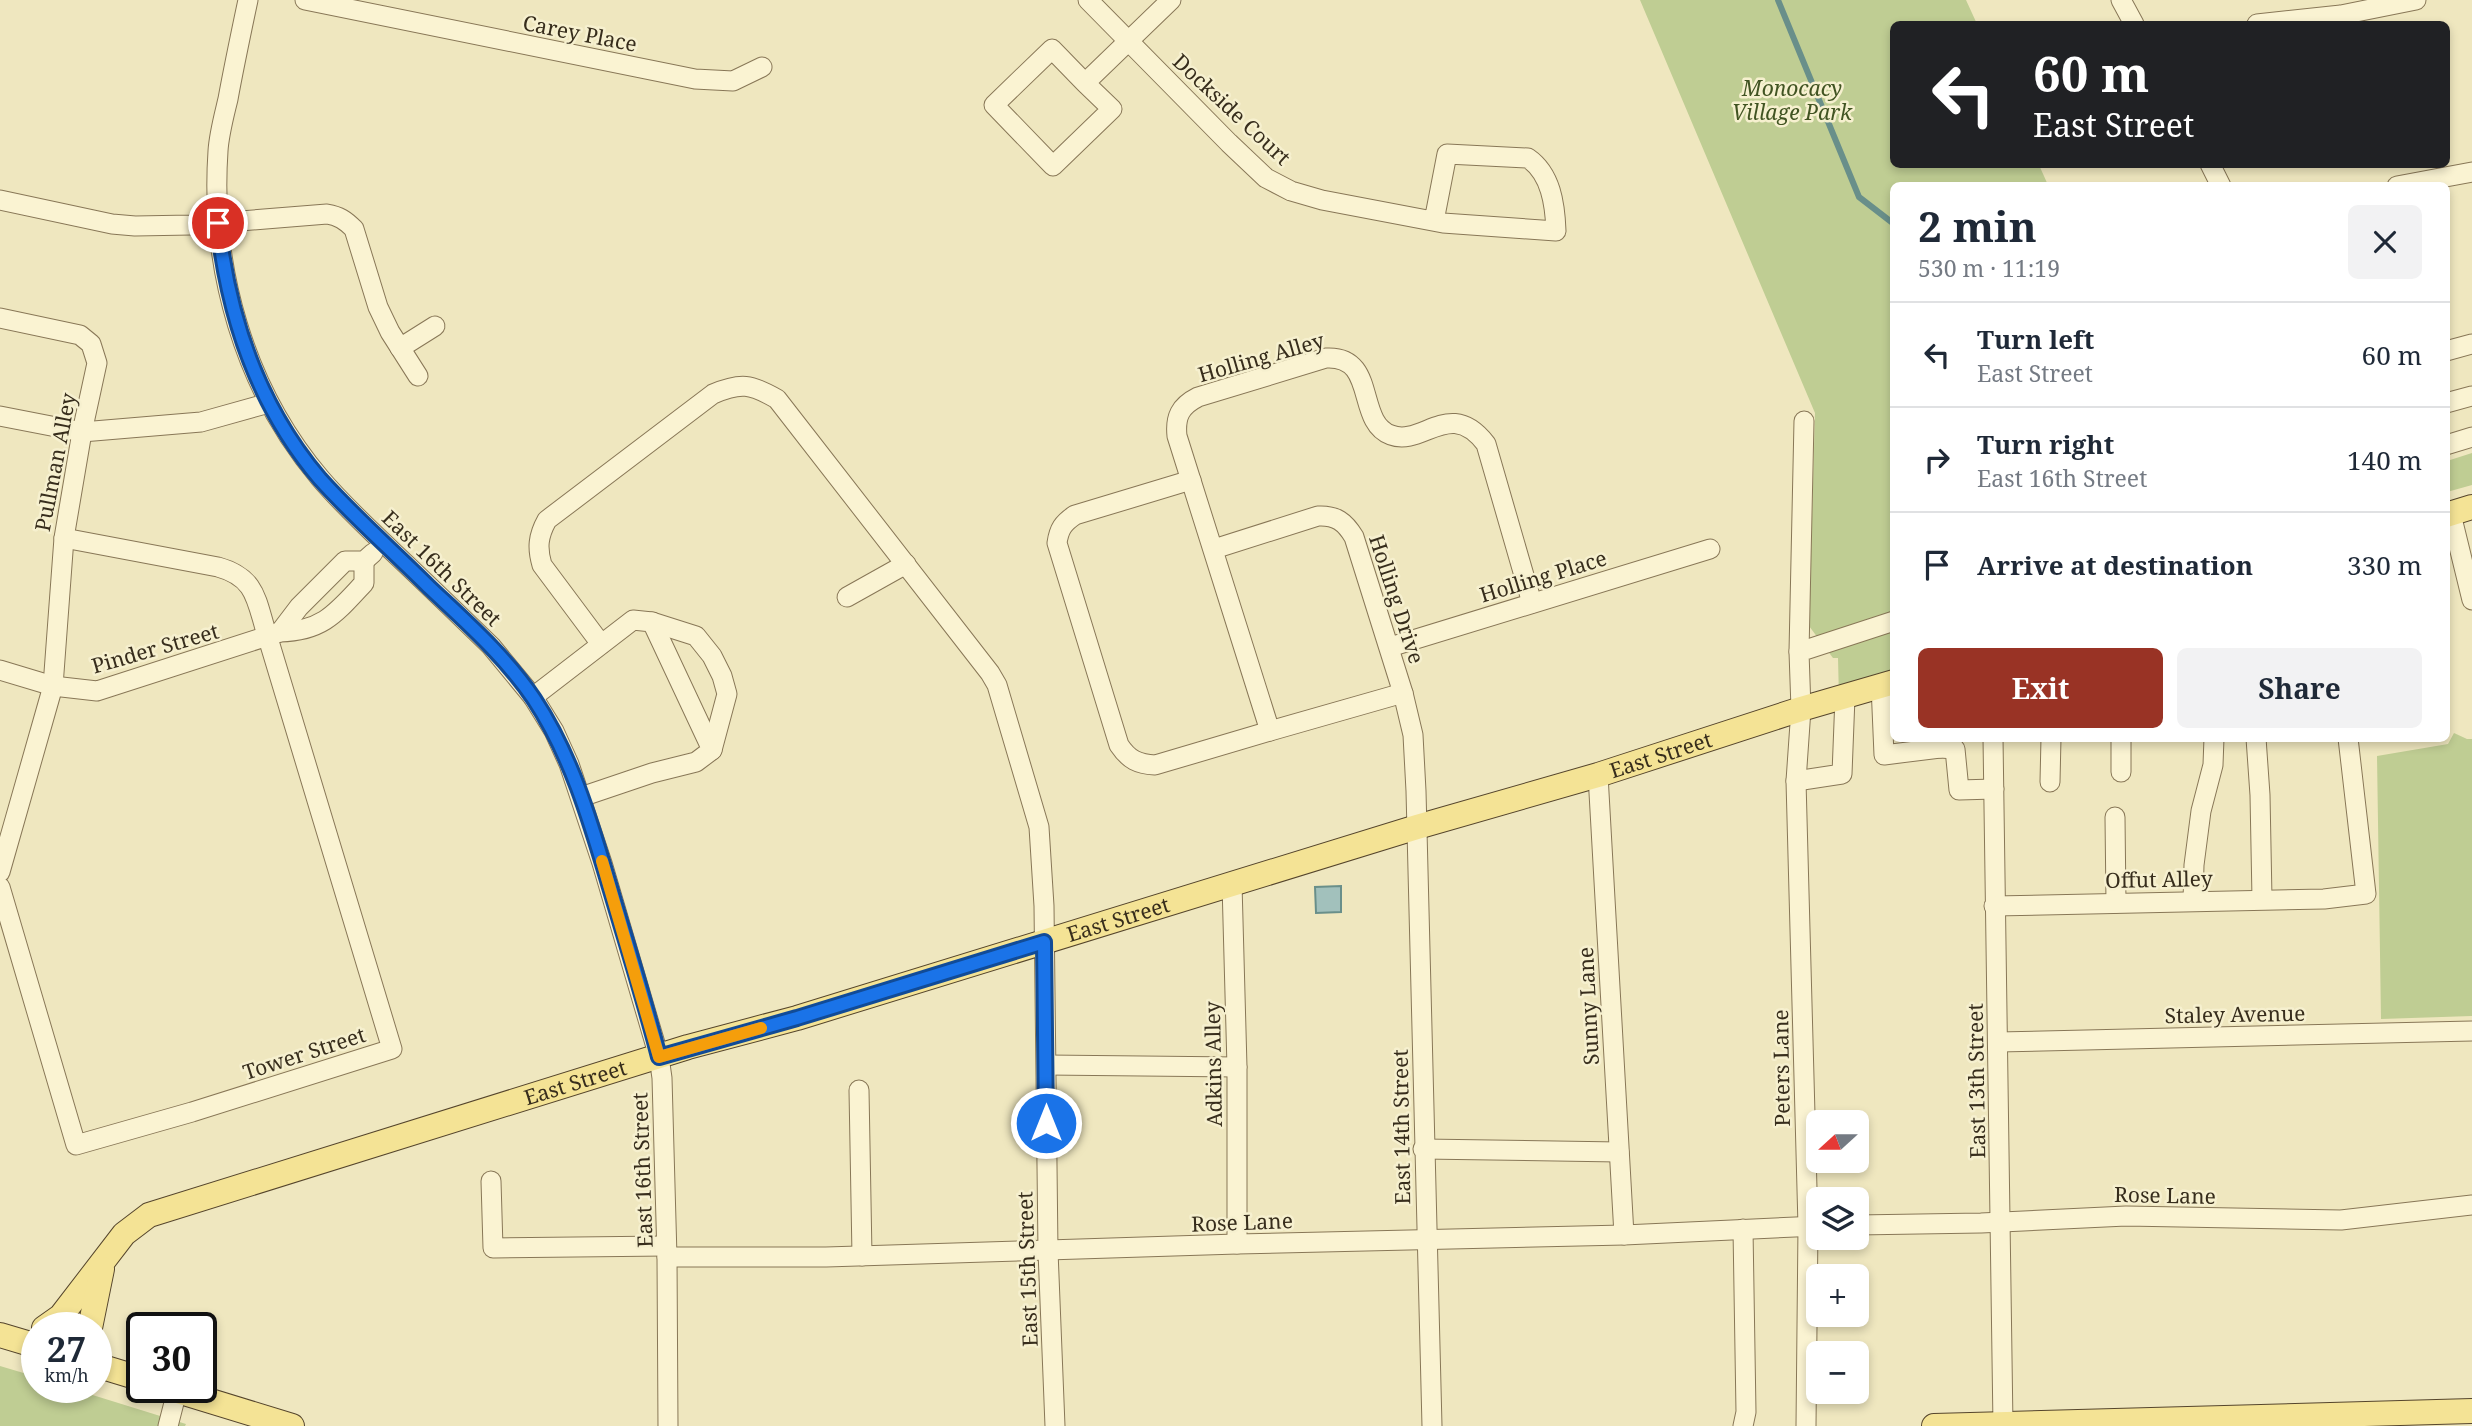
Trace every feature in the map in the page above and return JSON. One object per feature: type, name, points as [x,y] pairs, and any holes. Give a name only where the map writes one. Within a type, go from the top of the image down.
[{"type":"main road","name":"East Street","points":[[93,1312],[103,1265],[124,1234],[149,1214],[1417,827],[1598,775],[1887,684]]},
{"type":"main road","points":[[64,1312],[103,1265]]},
{"type":"main road","points":[[0,1335],[21,1337]]},
{"type":"main road","points":[[217,1403],[292,1426]]},
{"type":"main road","points":[[1934,1426],[2353,1420],[2472,1411]]},
{"type":"street","name":"East 16th Street","points":[[248,0],[218,148],[218,223],[227,286],[236,324],[251,365],[293,443],[319,477],[491,646],[533,697],[554,732],[581,797],[603,863],[659,1057],[662,1078],[668,1426]]},
{"type":"street","name":"Carey Place","points":[[305,0],[695,79],[733,81],[762,67]]},
{"type":"street","name":"Dockside Court","points":[[1088,0],[1228,143],[1266,178],[1291,191],[1322,200],[1443,223],[1556,230],[1554,200],[1538,165],[1528,158],[1447,154],[1434,221]]},
{"type":"street","points":[[1086,83],[1171,0]]},
{"type":"street","points":[[2121,0],[2132,21]]},
{"type":"street","points":[[2273,21],[2341,8],[2416,0]]},
{"type":"street","points":[[1052,49],[1086,83],[1112,109],[1054,166],[994,105],[1052,49]]},
{"type":"street","points":[[2418,182],[2472,172]]},
{"type":"street","points":[[0,201],[112,224],[135,226],[218,223],[327,214],[346,220],[358,239],[378,307],[418,376]]},
{"type":"street","name":"Pullman Alley","points":[[0,318],[72,332],[86,339],[97,363],[64,538],[54,686]]},
{"type":"street","points":[[400,348],[435,326]]},
{"type":"street","points":[[2450,350],[2472,344]]},
{"type":"street","name":"Holling Alley","points":[[1270,731],[1177,436],[1176,422],[1185,404],[1198,397],[1335,357],[1347,361],[1362,383],[1381,429],[1391,435],[1404,436],[1450,423],[1468,427],[1479,434],[1486,444],[1532,603]]},
{"type":"street","name":"East 15th Street","points":[[601,644],[542,565],[537,551],[540,533],[547,520],[713,394],[729,387],[745,385],[757,387],[777,399],[997,685],[1039,827],[1048,1065],[1048,1251],[1055,1426]]},
{"type":"street","points":[[2450,402],[2472,396]]},
{"type":"street","points":[[0,416],[82,432],[201,422],[270,403]]},
{"type":"street","name":"Peters Lane","points":[[1804,421],[1799,652],[1801,709],[1796,781],[1812,1187]]},
{"type":"street","points":[[2450,444],[2472,437]]},
{"type":"street","points":[[1191,480],[1075,515],[1059,530],[1057,543],[1119,745],[1127,758],[1140,764],[1155,765],[1403,693]]},
{"type":"street","points":[[2456,512],[2472,600]]},
{"type":"street","name":"Holling Drive","points":[[1214,549],[1318,516],[1339,519],[1348,527],[1354,537],[1390,647],[1413,735],[1417,827]]},
{"type":"street","points":[[64,538],[234,572],[248,583],[274,635],[345,561],[364,561],[384,543]]},
{"type":"street","name":"Holling Place","points":[[1390,647],[1710,549]]},
{"type":"street","name":"Pinder Street","points":[[0,670],[54,686],[78,691],[97,691],[274,635],[301,632],[327,622],[364,583],[364,561]]},
{"type":"street","points":[[847,597],[906,564]]},
{"type":"street","points":[[533,697],[633,620],[652,622],[696,636],[712,656],[722,676],[727,694],[712,750],[696,762],[652,773],[581,797]]},
{"type":"street","points":[[652,622],[712,750]]},
{"type":"street","points":[[1799,652],[1890,622]]},
{"type":"street","name":"Tower Street","points":[[0,887],[3,915],[76,1145],[192,1112],[392,1049],[274,635]]},
{"type":"street","points":[[1887,684],[1884,755],[1942,742],[1955,749],[1959,790],[1994,789]]},
{"type":"street","points":[[0,872],[54,686]]},
{"type":"street","points":[[1796,781],[1842,774],[1844,697]]},
{"type":"street","name":"East 13th Street","points":[[1993,742],[2003,1424]]},
{"type":"street","points":[[2050,782],[2051,742]]},
{"type":"street","points":[[2121,742],[2121,772]]},
{"type":"street","points":[[2193,901],[2194,864],[2201,811],[2213,765],[2214,742]]},
{"type":"street","points":[[2256,742],[2262,899]]},
{"type":"street","name":"Offut Alley","points":[[1994,906],[2324,899],[2366,894],[2348,742]]},
{"type":"street","name":"Sunny Lane","points":[[1598,775],[1624,1235]]},
{"type":"street","points":[[2115,817],[2116,903]]},
{"type":"street","name":"East 14th Street","points":[[1417,827],[1432,1426]]},
{"type":"street","name":"Adkins Alley","points":[[1232,884],[1237,1067],[1237,1244]]},
{"type":"street","name":"Staley Avenue","points":[[1998,1042],[2472,1031]]},
{"type":"street","points":[[1048,1065],[1237,1067]]},
{"type":"street","points":[[859,1090],[862,1256]]},
{"type":"street","points":[[1423,1149],[1619,1152]]},
{"type":"street","name":"Rose Lane","points":[[491,1181],[493,1248],[862,1256],[1624,1235],[1806,1226]]},
{"type":"street","name":"Rose Lane","points":[[1869,1225],[2126,1216],[2341,1220],[2472,1205]]},
{"type":"street","points":[[1743,1229],[1746,1412],[1743,1426]]},
{"type":"street","name":"Peters Lane","points":[[1806,1426],[1812,1250]]},
{"type":"street","points":[[168,1426],[171,1403]]},
{"type":"green space","name":"Monocacy Village Park","points":[[1640,0],[1966,0],[1976,21],[1890,21],[1890,168],[2040,168],[2047,182],[1890,182],[1890,683],[1839,699],[1838,658],[1833,658],[1809,626],[1815,413]]},
{"type":"green space","points":[[2472,453],[2472,485],[2450,491],[2450,460]]},
{"type":"green space","points":[[2454,733],[2472,739],[2472,1016],[2381,1019],[2377,756],[2448,744]]},
{"type":"green space","points":[[0,1366],[21,1372],[21,1403],[112,1401],[186,1424],[185,1426],[0,1426]]},
{"type":"water","points":[[1341,886],[1341,912],[1316,913],[1315,887]]},
{"type":"waterway","points":[[1778,0],[1859,197],[1890,221]]},
{"type":"slow traffic","points":[[602,861],[659,1057],[761,1028]]},
{"type":"route","points":[[218,223],[227,286],[236,324],[251,365],[293,443],[344,504],[491,646],[533,697],[554,732],[569,764],[603,863],[659,1057],[797,1018],[1044,942],[1048,1065],[1046,1123]]}]
